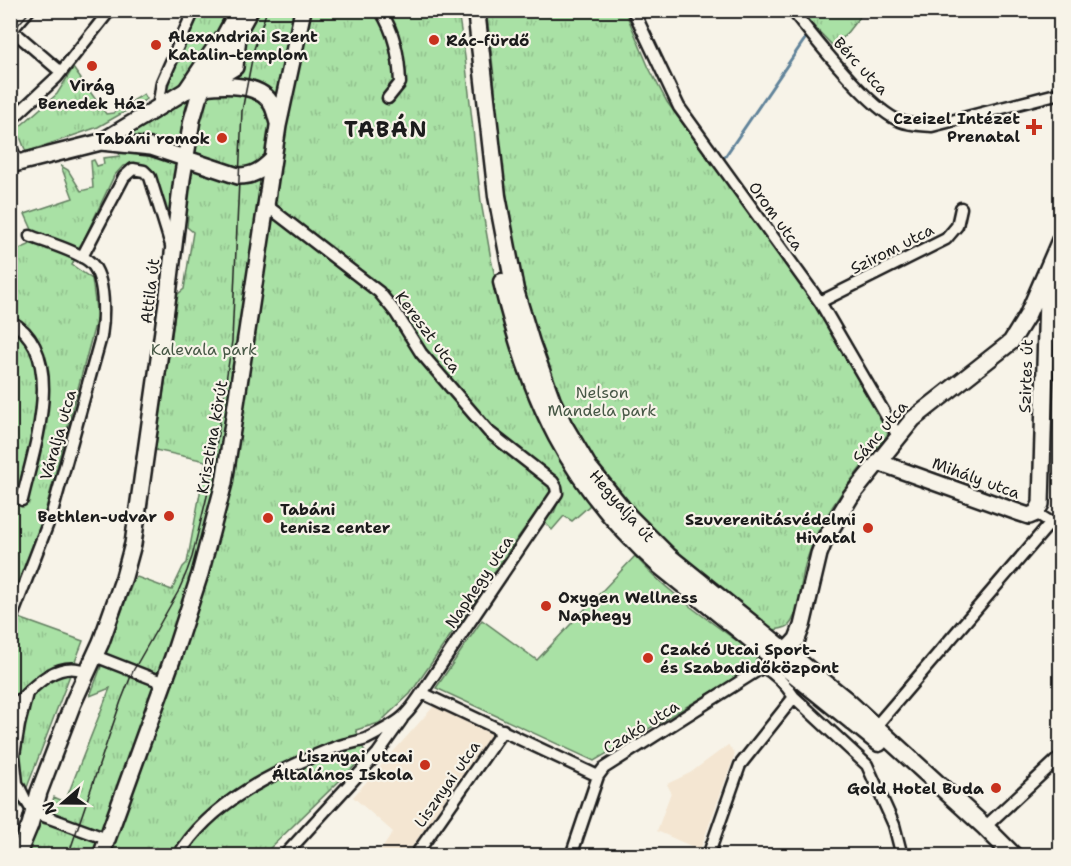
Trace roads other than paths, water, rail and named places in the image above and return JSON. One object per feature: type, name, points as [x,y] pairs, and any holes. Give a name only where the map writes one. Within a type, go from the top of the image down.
[{"type":"main road","points":[[14,164],[101,142],[158,108],[235,67],[234,30],[239,10]]},
{"type":"main road","name":"Attila út","points":[[33,812],[73,703],[95,657],[124,577],[133,544],[195,88],[213,66],[223,58],[234,30],[249,10]]},
{"type":"main road","name":"Krisztina körút","points":[[101,855],[164,683],[198,580],[224,483],[278,126],[303,10]]},
{"type":"main road","name":"Hegyalja út","points":[[465,10],[488,212],[499,269],[521,352],[548,422],[577,473],[638,547],[868,734],[1000,855]]},
{"type":"main road","name":"Hegyalja út","points":[[476,10],[497,196],[509,266],[540,371],[563,424],[584,460],[607,492],[647,537],[774,658],[876,726],[986,826],[1014,855]]},
{"type":"main road","points":[[195,88],[210,54],[234,30]]},
{"type":"main road","points":[[213,66],[221,43]]},
{"type":"main road","points":[[195,88],[219,84],[258,91],[273,105],[278,126]]},
{"type":"main road","points":[[101,142],[151,147],[242,176],[260,171],[273,159]]},
{"type":"main road","name":"Sánc utca","points":[[774,658],[794,644],[802,626],[815,567],[825,539],[851,496],[922,409],[964,380],[1011,342],[1027,316],[1057,247]]},
{"type":"main road","name":"Szirtes út","points":[[1036,513],[1041,504],[1057,247]]},
{"type":"main road","name":"Mihály utca","points":[[878,462],[1029,516],[1036,513]]},
{"type":"main road","points":[[17,855],[33,812]]},
{"type":"street","points":[[29,10],[11,31],[61,72]]},
{"type":"street","points":[[10,121],[61,72],[110,10]]},
{"type":"street","points":[[158,108],[162,81],[194,10]]},
{"type":"street","points":[[380,10],[392,32],[399,60],[400,82],[387,98]]},
{"type":"street","name":"Orom utca","points":[[633,10],[679,107],[820,302],[898,436]]},
{"type":"street","name":"Bérc utca","points":[[792,10],[807,31],[869,99],[899,121],[916,125],[939,125],[1060,93]]},
{"type":"street","points":[[10,145],[15,150],[14,164]]},
{"type":"street","points":[[82,257],[123,177],[128,172],[138,169],[150,177],[173,254]]},
{"type":"street","name":"Kereszt utca","points":[[266,205],[379,292],[396,313],[421,353],[489,432],[556,487]]},
{"type":"street","name":"Szirom utca","points":[[820,302],[946,238],[957,226],[961,208]]},
{"type":"street","name":"Váralja utca","points":[[10,622],[52,513],[101,337],[103,312],[100,280],[95,267],[82,257],[30,236]]},
{"type":"street","points":[[10,321],[16,324],[33,343],[38,355],[41,379],[43,409],[41,426],[22,500]]},
{"type":"street","name":"Naphegy utca","points":[[404,717],[555,497],[556,487]]},
{"type":"street","name":"Mihály utca","points":[[1036,513],[1056,525]]},
{"type":"street","points":[[876,726],[1056,525]]},
{"type":"street","points":[[95,657],[164,683]]},
{"type":"street","points":[[774,658],[770,671],[794,697],[867,765],[894,825],[902,855]]},
{"type":"street","name":"Czakó utca","points":[[422,693],[598,776],[604,768],[774,658]]},
{"type":"street","points":[[19,725],[11,709],[56,670],[77,667],[87,672]]},
{"type":"street","points":[[27,693],[14,755],[17,783],[33,812],[107,839]]},
{"type":"street","points":[[708,855],[740,765],[794,697]]},
{"type":"street","points":[[178,855],[202,825],[260,781],[336,747],[366,739],[404,717]]},
{"type":"street","points":[[284,855],[378,753],[404,717]]},
{"type":"street","name":"Lisznyai utca","points":[[415,855],[503,730]]},
{"type":"street","points":[[986,826],[1060,757]]},
{"type":"street","points":[[571,855],[598,776]]},
{"type":"waterway","points":[[724,158],[807,36]]},
{"type":"tram line","points":[[10,34],[31,10]]},
{"type":"tram line","points":[[68,856],[133,671],[178,592],[187,571],[211,480],[232,341],[242,111],[254,49],[267,10]]},
{"type":"place","name":"Rác-fürdő","points":[[434,40]]},
{"type":"place","name":"Alexandriai Szent Katalin-templom","points":[[156,45]]},
{"type":"place","name":"Virág Benedek Ház","points":[[92,66]]},
{"type":"place","name":"Czeizel Intézet Prenatal","points":[[1034,127]]},
{"type":"place","name":"Tabáni romok","points":[[222,138]]},
{"type":"place","name":"Bethlen-udvar","points":[[169,516]]},
{"type":"place","name":"Tabáni tenisz center","points":[[268,518]]},
{"type":"place","name":"Szuverenitásvédelmi Hivatal","points":[[868,528]]},
{"type":"place","name":"Oxygen Wellness Naphegy","points":[[546,606]]},
{"type":"place","name":"Czakó Utcai Sport- és Szabadidőközpont","points":[[648,658]]},
{"type":"place","name":"Lisznyai utcai Általános Iskola","points":[[425,765]]},
{"type":"place","name":"Gold Hotel Buda","points":[[996,788]]},
{"type":"district","name":"TABÁN","points":[[386,129]]},
{"type":"park label","name":"Kalevala park","points":[[204,349]]},
{"type":"park label","name":"Nelson Mandela park","points":[[602,401]]}]
